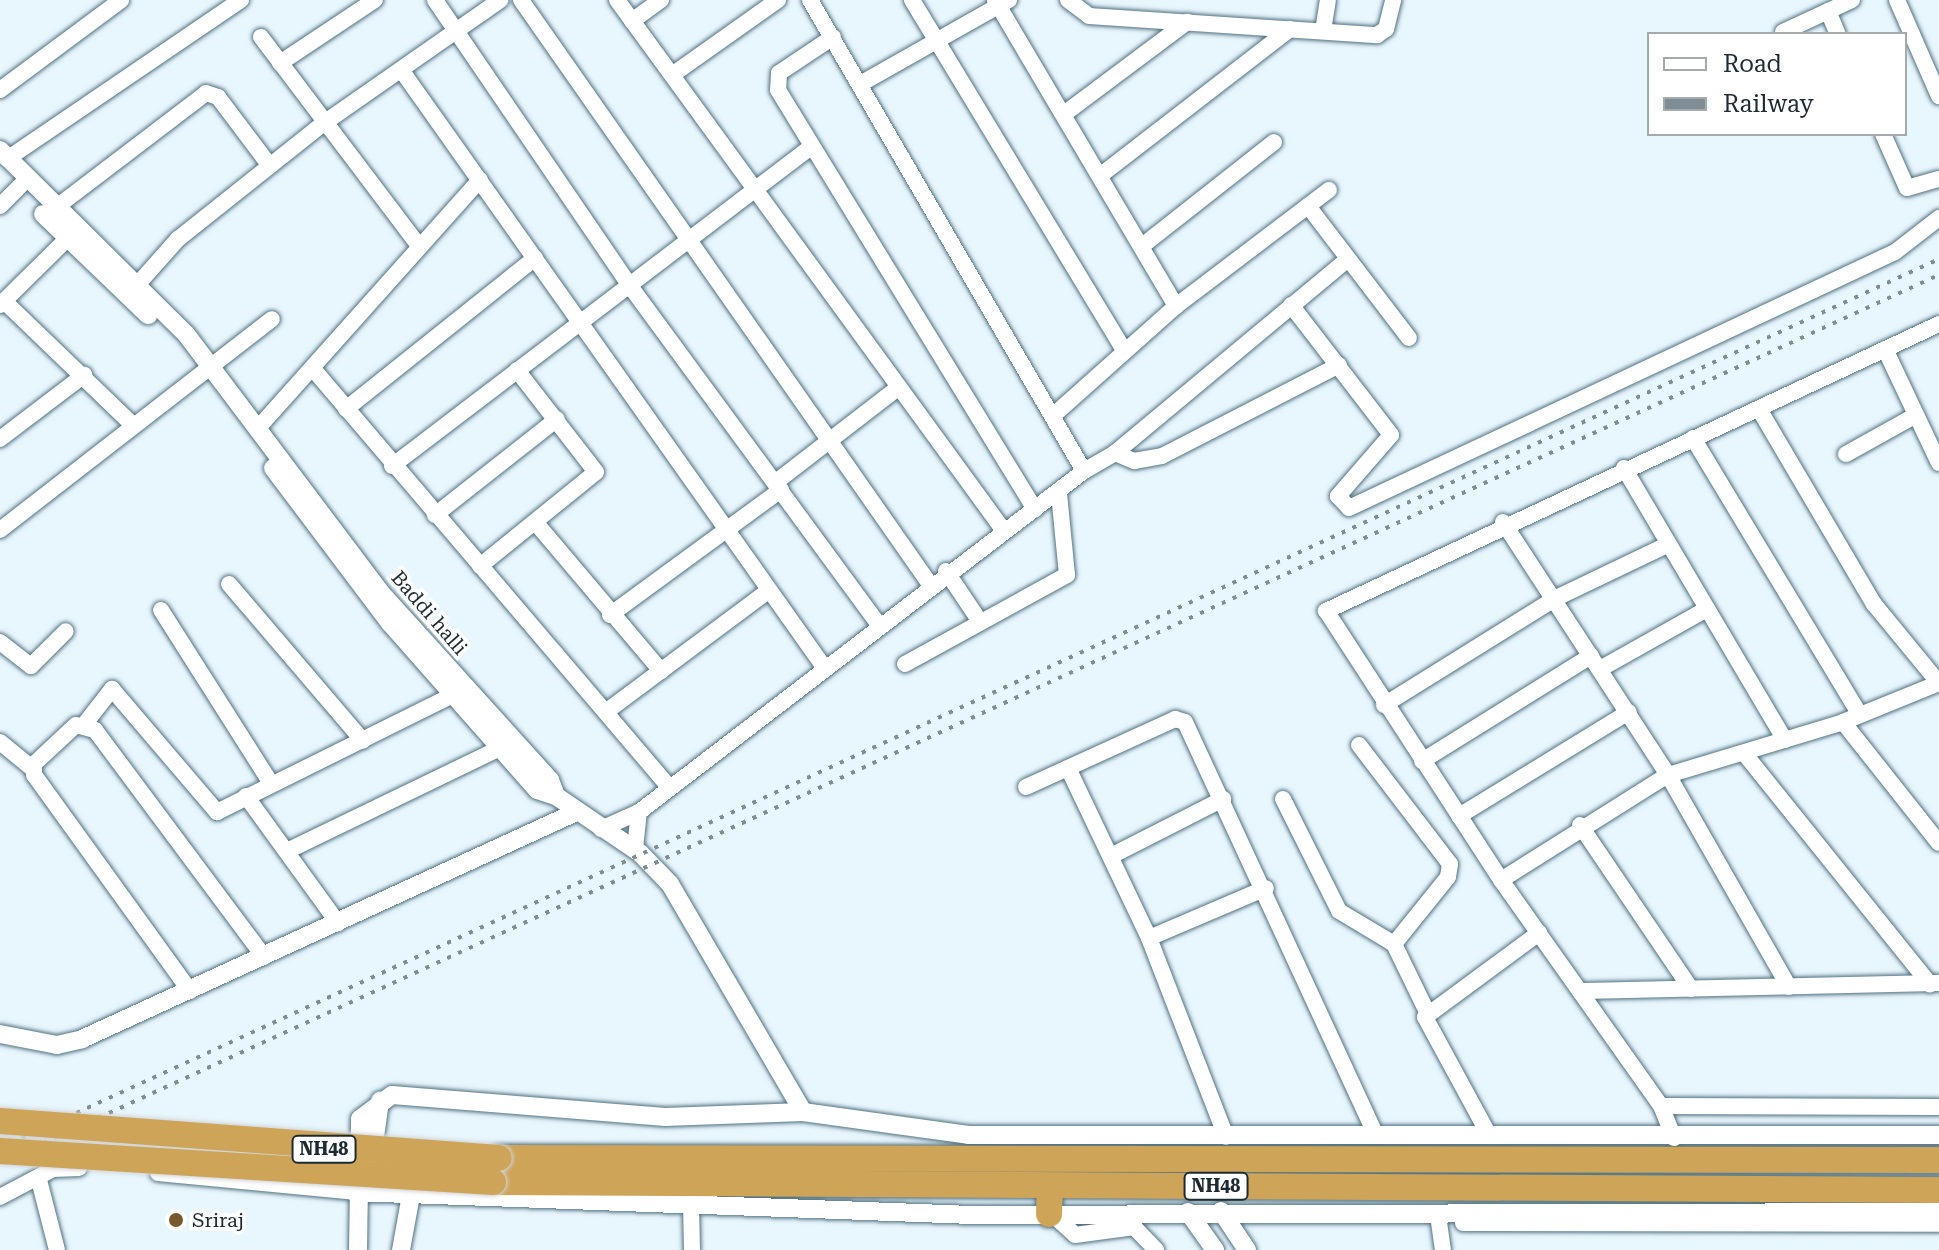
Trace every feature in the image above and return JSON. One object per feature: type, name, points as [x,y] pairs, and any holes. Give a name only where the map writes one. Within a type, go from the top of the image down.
[{"type":"highway","name":"NH48","points":[[0,1121],[496,1170],[1939,1160]]},
{"type":"highway","name":"NH48","points":[[0,1151],[496,1170],[1670,1202],[1939,1190]]},
{"type":"highway","points":[[1050,1186],[1050,1214]]},
{"type":"street","points":[[0,90],[121,0]]},
{"type":"street","points":[[2,159],[241,0]]},
{"type":"street","points":[[280,63],[375,0]]},
{"type":"street","points":[[435,0],[630,286],[878,623]]},
{"type":"street","points":[[0,206],[22,184],[67,239],[132,290],[270,166],[324,123],[500,0]]},
{"type":"street","points":[[521,0],[833,440],[929,583]]},
{"type":"street","points":[[617,0],[1004,531]]},
{"type":"street","points":[[632,21],[661,0]]},
{"type":"street","points":[[672,75],[778,0]]},
{"type":"street","points":[[810,0],[1056,413],[1084,471]]},
{"type":"street","points":[[912,0],[1124,350]]},
{"type":"street","points":[[1068,0],[1089,16],[1382,33],[1393,0]]},
{"type":"street","points":[[1323,31],[1328,0]]},
{"type":"street","points":[[1783,32],[1852,0]]},
{"type":"street","points":[[1897,0],[1939,96]]},
{"type":"street","points":[[862,83],[1001,2],[1176,306]]},
{"type":"street","points":[[1828,11],[1837,32]]},
{"type":"street","points":[[1064,114],[1187,22]]},
{"type":"street","points":[[1101,175],[1290,29]]},
{"type":"street","points":[[261,37],[419,246]]},
{"type":"street","points":[[833,37],[777,79],[812,146],[1035,510]]},
{"type":"street","points":[[402,71],[581,322],[724,532],[824,667]]},
{"type":"street","points":[[54,209],[206,93],[218,97],[270,166]]},
{"type":"street","points":[[1884,136],[1910,190],[1939,179]]},
{"type":"street","points":[[1142,246],[1274,142]]},
{"type":"street","points":[[392,466],[630,286],[688,237],[812,146]]},
{"type":"street","name":"Baddi halli","points":[[2,159],[22,184],[54,209],[132,290],[258,428],[382,594],[556,796],[574,813],[635,849],[670,884],[803,1112]]},
{"type":"street","points":[[258,428],[314,370],[419,246],[480,180]]},
{"type":"street","points":[[1056,413],[1176,306],[1329,190]]},
{"type":"street","points":[[1308,206],[1409,338]]},
{"type":"street","points":[[1291,305],[1391,435],[1338,496],[1349,508],[1895,252],[1939,218]]},
{"type":"street","points":[[67,239],[2,303],[84,375],[133,425]]},
{"type":"street","points":[[346,409],[535,258]]},
{"type":"street","points":[[601,829],[639,812],[929,583],[1059,493],[1084,471],[1115,453],[1348,259]]},
{"type":"street","points":[[0,530],[272,319]]},
{"type":"street","points":[[1674,1138],[1661,1106],[1501,880],[1330,622],[1330,605],[1503,522],[1759,409],[1939,324]]},
{"type":"street","points":[[1885,349],[1939,463]]},
{"type":"street","points":[[1115,453],[1134,461],[1162,456],[1339,365]]},
{"type":"street","points":[[314,370],[392,466],[607,711],[670,788]]},
{"type":"street","points":[[480,566],[596,472],[517,370]]},
{"type":"street","points":[[208,371],[362,590],[537,790],[556,796]]},
{"type":"street","points":[[0,439],[84,375]]},
{"type":"street","points":[[610,615],[724,532],[899,387]]},
{"type":"street","points":[[1501,880],[1580,825],[1668,775],[1843,722],[1939,683],[1874,604],[1759,409]]},
{"type":"street","points":[[1846,454],[1916,415]]},
{"type":"street","points":[[435,515],[557,419]]},
{"type":"street","points":[[1693,438],[1860,715]]},
{"type":"street","points":[[1624,468],[1785,740]]},
{"type":"street","points":[[905,664],[979,620],[1067,575],[1059,493]]},
{"type":"street","points":[[1503,522],[1668,775],[1789,987]]},
{"type":"street","points":[[536,523],[610,615],[661,671]]},
{"type":"street","points":[[1384,705],[1554,599],[1669,544]]},
{"type":"street","points":[[946,571],[979,620]]},
{"type":"street","points":[[229,584],[363,741]]},
{"type":"street","points":[[607,711],[768,591]]},
{"type":"street","points":[[1422,761],[1596,662],[1707,609]]},
{"type":"street","points":[[161,610],[270,782]]},
{"type":"street","points":[[0,642],[31,666],[66,631]]},
{"type":"street","points":[[33,769],[84,725],[112,689],[208,808],[221,811],[270,782],[363,741],[453,695]]},
{"type":"street","points":[[1459,816],[1629,712]]},
{"type":"street","points":[[1026,787],[1181,720],[1266,888],[1375,1134]]},
{"type":"street","points":[[1843,722],[1939,843]]},
{"type":"street","points":[[84,725],[156,808],[264,957]]},
{"type":"street","points":[[0,742],[33,769],[190,991]]},
{"type":"street","points":[[1359,745],[1450,864],[1448,877],[1394,944]]},
{"type":"street","points":[[287,851],[500,748]]},
{"type":"street","points":[[1744,753],[1935,984]]},
{"type":"street","points":[[1068,768],[1149,938],[1226,1137]]},
{"type":"street","points":[[246,796],[338,923]]},
{"type":"street","points":[[1111,856],[1223,799]]},
{"type":"street","points":[[1283,799],[1339,911],[1394,944],[1427,1012],[1425,1026],[1489,1135]]},
{"type":"street","points":[[635,849],[639,812]]},
{"type":"street","points":[[0,1034],[57,1045],[190,991],[574,813]]},
{"type":"street","points":[[1580,825],[1691,989]]},
{"type":"street","points":[[1149,938],[1266,888]]},
{"type":"street","points":[[1427,1012],[1539,933]]},
{"type":"street","points":[[1581,991],[1935,984]]},
{"type":"street","points":[[358,1250],[362,1193],[360,1119],[392,1095],[665,1117],[803,1112],[968,1135],[1226,1137],[1375,1134],[1674,1138],[1939,1135]]},
{"type":"street","points":[[1661,1106],[1939,1107]]},
{"type":"street","points":[[0,1197],[61,1167],[362,1193],[691,1206],[1050,1214],[1221,1211],[1438,1215],[1670,1202],[1939,1212]]},
{"type":"street","points":[[39,1180],[57,1250]]},
{"type":"street","points":[[401,1250],[411,1195]]},
{"type":"street","points":[[691,1206],[692,1250]]},
{"type":"street","points":[[1221,1211],[1247,1250]]},
{"type":"street","points":[[1188,1212],[1215,1250]]},
{"type":"street","points":[[1050,1214],[1073,1242],[1121,1224],[1143,1233],[1156,1250]]},
{"type":"street","points":[[1438,1215],[1443,1250]]},
{"type":"street","points":[[1463,1223],[1939,1224]]},
{"type":"railway","points":[[0,1148],[1939,259]]},
{"type":"railway","points":[[0,1163],[1939,275]]},
{"type":"place","name":"Sriraj","points":[[176,1220]]}]
